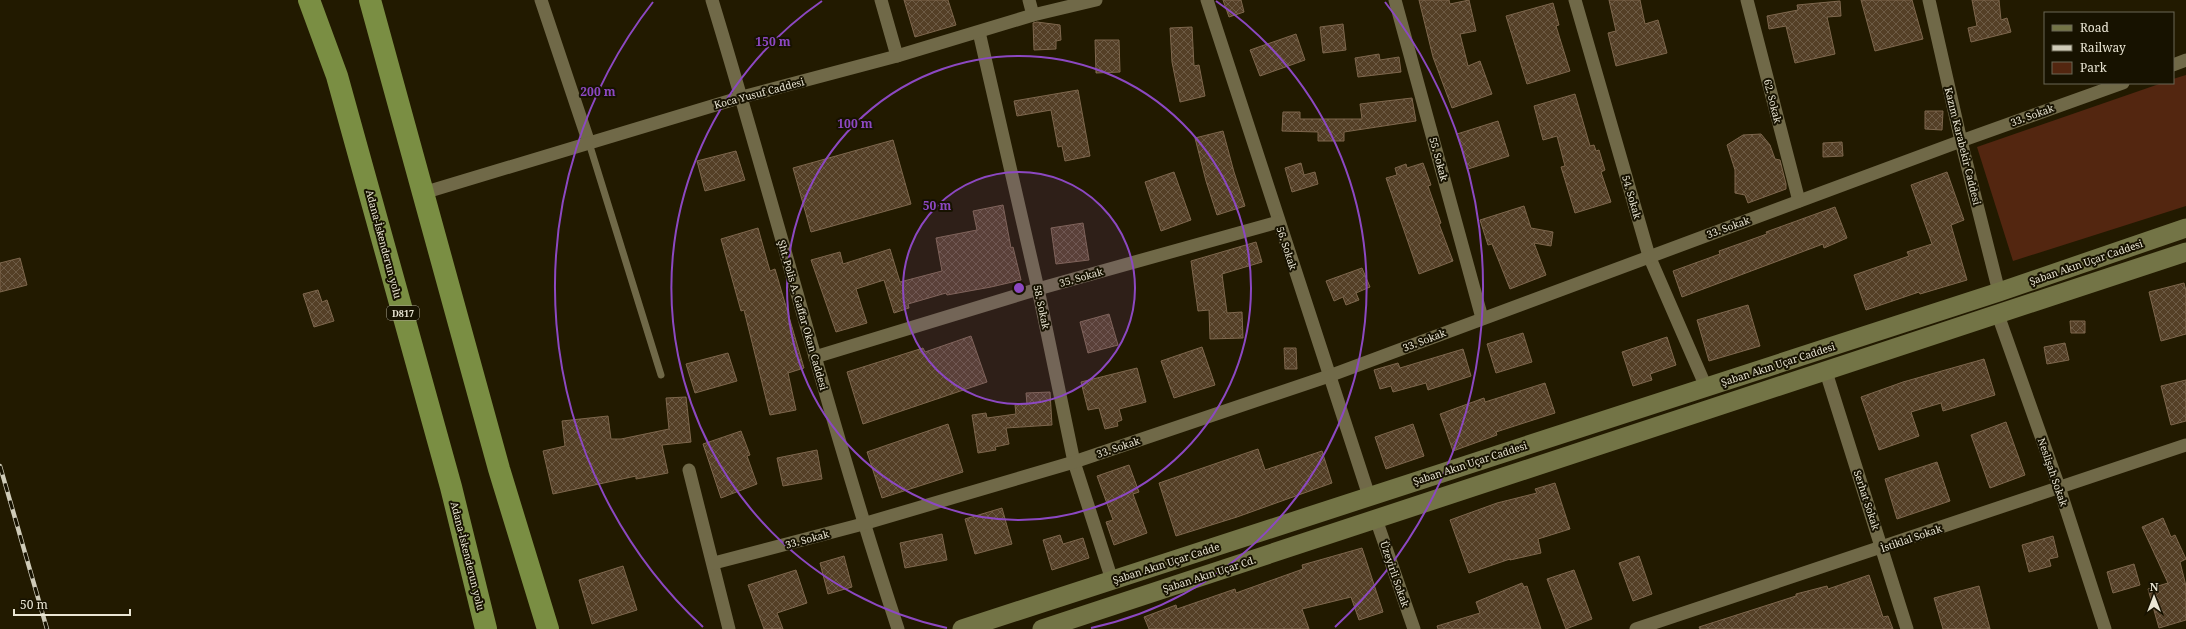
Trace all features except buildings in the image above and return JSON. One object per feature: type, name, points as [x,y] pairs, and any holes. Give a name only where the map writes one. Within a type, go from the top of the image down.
[{"type":"highway","name":"Adana-İskenderun yolu","points":[[309,0],[337,76],[451,487],[486,629]]},
{"type":"highway","points":[[370,0],[499,469],[548,629]]},
{"type":"main road","name":"Şaban Akın Uçar Caddesi","points":[[1369,496],[1999,292],[2186,228]]},
{"type":"main road","points":[[1369,496],[1376,519],[1826,372],[2186,252]]},
{"type":"main road","points":[[1998,315],[1999,292]]},
{"type":"main road","name":"Şaban Akın Uçar Cadde","points":[[962,629],[1369,496]]},
{"type":"main road","name":"Şaban Akın Uçar Cd.","points":[[1042,629],[1376,519]]},
{"type":"street","points":[[541,0],[589,143]]},
{"type":"street","name":"Şht. Polis A. Gaffar Okan Caddesi","points":[[712,0],[742,97],[863,524],[898,629]]},
{"type":"street","points":[[881,0],[897,56]]},
{"type":"street","points":[[1030,0],[1034,15]]},
{"type":"street","name":"Koca Yusuf Caddesi","points":[[423,193],[742,97],[897,56],[1034,15],[1096,0]]},
{"type":"street","name":"56. Sokak","points":[[1206,0],[1328,376],[1369,496]]},
{"type":"street","name":"55. Sokak","points":[[1396,0],[1482,318]]},
{"type":"street","name":"54. Sokak","points":[[1575,0],[1649,256],[1706,387]]},
{"type":"street","name":"62. Sokak","points":[[1748,0],[1799,201]]},
{"type":"street","name":"Kazım Karabekir Caddesi","points":[[1929,0],[1961,141],[1999,292]]},
{"type":"street","name":"58. Sokak","points":[[979,32],[1038,289],[1074,462],[1112,580]]},
{"type":"street","points":[[2174,65],[2186,60]]},
{"type":"street","name":"33. Sokak","points":[[714,563],[863,524],[1074,462],[1328,376],[1649,256],[2120,84]]},
{"type":"street","name":"35. Sokak","points":[[815,357],[1038,289],[1278,222]]},
{"type":"street","name":"Neslişah Sokak","points":[[1998,315],[2059,487],[2106,629]]},
{"type":"street","name":"Serhat Sokak","points":[[1826,372],[1907,629]]},
{"type":"street","name":"İstiklal Sokak","points":[[1636,629],[1882,548],[2186,445]]},
{"type":"street","points":[[689,470],[730,629]]},
{"type":"street","name":"Üzeyirli Sokak","points":[[1376,519],[1414,629]]},
{"type":"lane","points":[[589,143],[661,375]]},
{"type":"green space","points":[[2186,75],[2186,206],[2013,261],[1977,147],[2159,84],[2174,84],[2174,79]]},
{"type":"railway","points":[[0,466],[47,629]]}]
